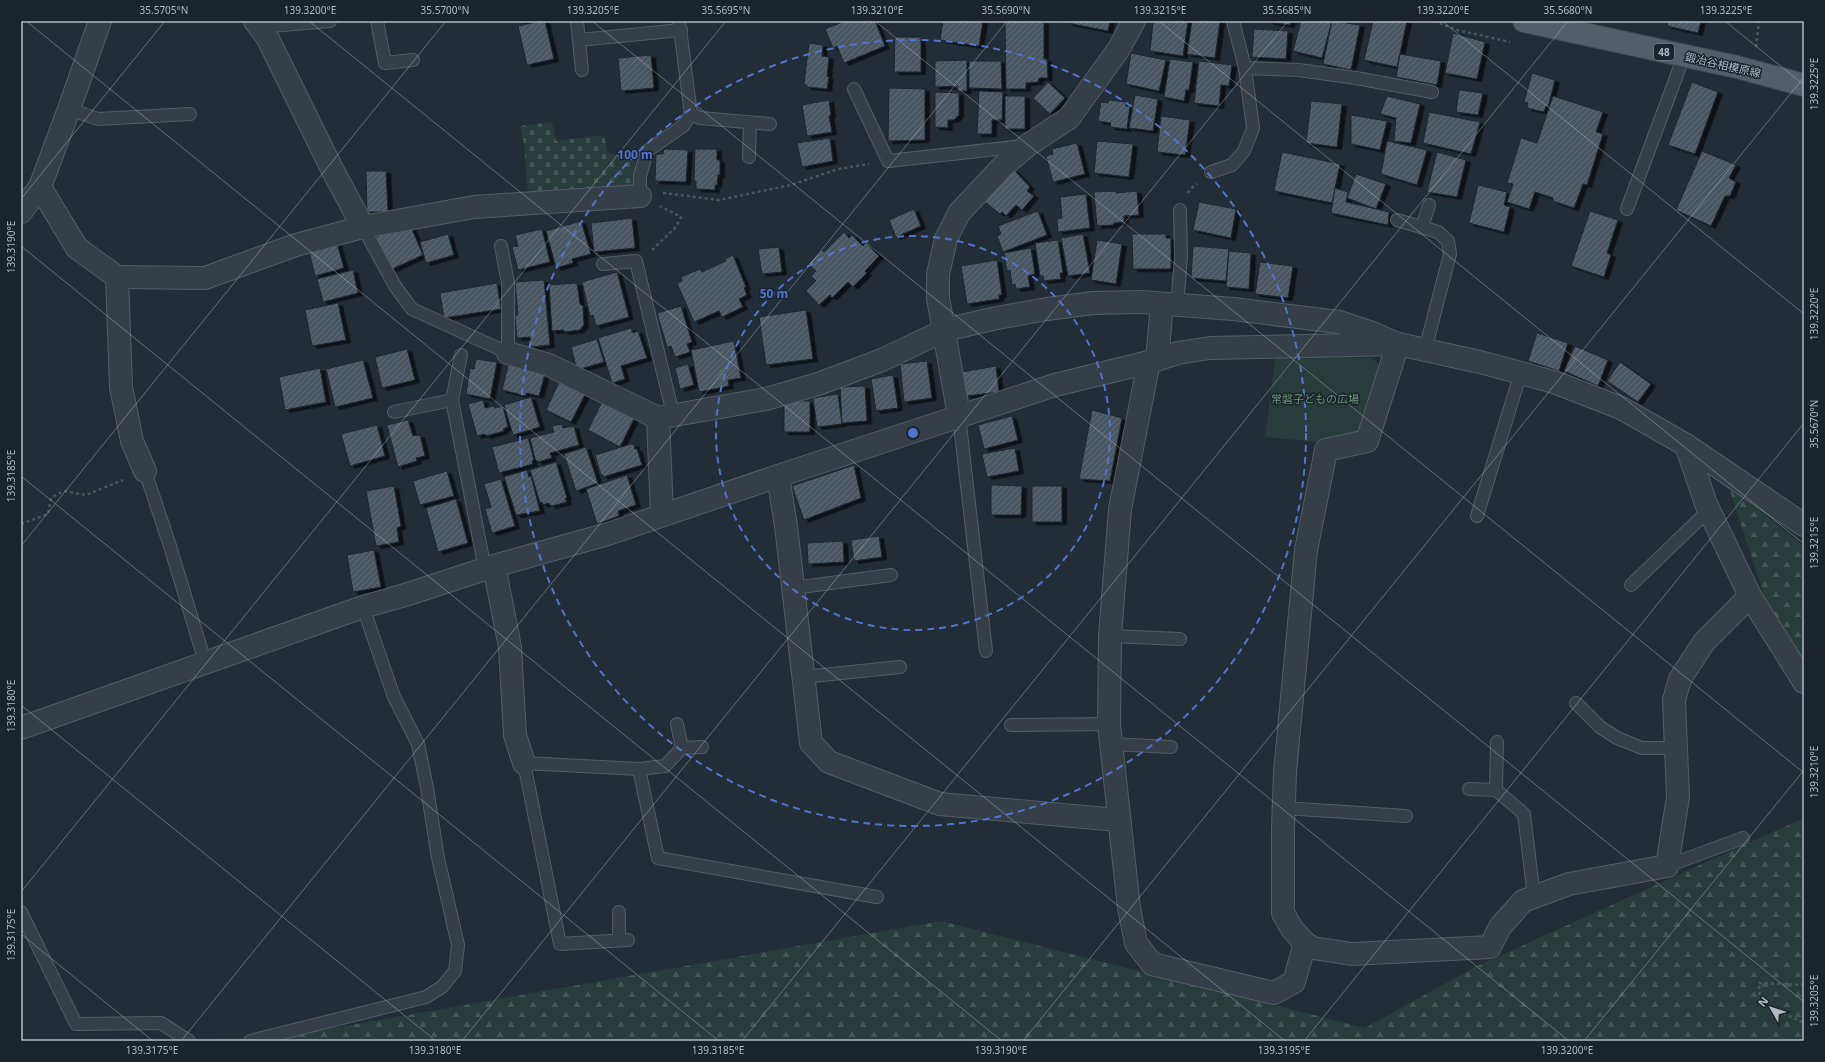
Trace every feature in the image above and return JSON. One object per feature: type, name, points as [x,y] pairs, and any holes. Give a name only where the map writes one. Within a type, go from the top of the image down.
[{"type":"main road","name":"鍛冶谷相模原線","points":[[1524,21],[1737,67],[1804,85]]},
{"type":"street","points":[[21,212],[40,187],[100,21]]},
{"type":"street","points":[[958,416],[945,330],[938,298],[938,274],[946,240],[960,213],[1003,166],[1028,145],[1069,118],[1118,50],[1134,21]]},
{"type":"street","points":[[257,24],[267,37],[332,169],[363,227]]},
{"type":"street","points":[[40,187],[77,248],[117,277],[205,278],[296,244],[363,227],[474,207],[640,194]]},
{"type":"street","points":[[117,277],[121,387],[132,441],[145,471]]},
{"type":"street","points":[[508,353],[549,365],[666,416],[766,399],[818,384],[882,360],[945,330],[1040,310],[1093,303],[1141,302],[1233,309],[1338,322],[1372,332],[1398,344],[1520,372],[1554,382],[1621,408],[1686,445],[1804,525]]},
{"type":"street","points":[[1169,305],[1153,361],[1120,509],[1110,636],[1110,734],[1118,820],[1129,908],[1136,943],[1152,964],[1274,993],[1294,982],[1305,942]]},
{"type":"street","points":[[21,728],[363,607],[490,567],[608,534],[662,514],[1055,385],[1153,361],[1178,353],[1210,348],[1398,344]]},
{"type":"street","points":[[1398,344],[1367,441],[1326,450],[1306,550],[1285,772],[1283,913],[1292,929],[1313,948],[1352,954],[1490,947],[1500,927],[1523,901],[1569,884],[1667,866],[1678,796],[1674,700],[1680,679],[1704,642],[1750,596]]},
{"type":"street","points":[[662,514],[666,416]]},
{"type":"street","points":[[1686,445],[1709,510],[1750,596],[1804,682]]},
{"type":"street","points":[[778,476],[811,743],[829,762],[940,804],[1118,820]]},
{"type":"street","points":[[490,567],[510,647],[515,735],[524,763]]},
{"type":"lane","points":[[257,24],[330,21]]},
{"type":"lane","points":[[377,21],[385,62],[413,60]]},
{"type":"lane","points":[[577,21],[582,70]]},
{"type":"lane","points":[[1212,172],[1232,164],[1244,151],[1253,128],[1245,68],[1233,21]]},
{"type":"lane","points":[[579,40],[680,26],[691,114],[683,126],[647,151],[640,176],[640,194]]},
{"type":"lane","points":[[1627,209],[1684,56]]},
{"type":"lane","points":[[1245,68],[1299,70],[1356,78],[1432,92]]},
{"type":"lane","points":[[854,89],[888,161],[1028,145]]},
{"type":"lane","points":[[69,109],[98,119],[190,114]]},
{"type":"lane","points":[[691,114],[700,118],[770,124]]},
{"type":"lane","points":[[749,157],[750,123]]},
{"type":"lane","points":[[1422,227],[1429,205]]},
{"type":"lane","points":[[1169,305],[1181,258],[1180,210]]},
{"type":"lane","points":[[1396,220],[1438,232],[1448,241],[1450,254],[1425,350]]},
{"type":"lane","points":[[363,227],[395,286],[412,309],[508,353],[508,283],[501,246]]},
{"type":"lane","points":[[603,264],[636,261],[666,416]]},
{"type":"lane","points":[[461,355],[452,400],[490,567]]},
{"type":"lane","points":[[1477,516],[1520,372]]},
{"type":"lane","points":[[394,412],[452,400]]},
{"type":"lane","points":[[958,416],[986,651]]},
{"type":"lane","points":[[145,471],[170,546],[205,662]]},
{"type":"lane","points":[[1630,585],[1709,510]]},
{"type":"lane","points":[[793,588],[891,575]]},
{"type":"lane","points":[[250,1041],[426,997],[442,987],[455,970],[458,945],[438,858],[427,788],[418,744],[394,697],[363,607]]},
{"type":"lane","points":[[1110,636],[1180,639]]},
{"type":"lane","points":[[803,677],[900,667]]},
{"type":"lane","points":[[1576,703],[1600,727],[1617,738],[1642,748],[1677,748]]},
{"type":"lane","points":[[677,724],[682,748]]},
{"type":"lane","points":[[1011,725],[1110,734],[1171,747]]},
{"type":"lane","points":[[1496,790],[1497,742]]},
{"type":"lane","points":[[619,912],[624,940],[560,944],[524,763],[639,769],[665,766],[682,748],[702,747]]},
{"type":"lane","points":[[639,769],[658,858],[877,897]]},
{"type":"lane","points":[[1469,789],[1496,790],[1524,814],[1534,897]]},
{"type":"lane","points":[[1284,808],[1406,816]]},
{"type":"lane","points":[[1667,866],[1743,838]]},
{"type":"lane","points":[[21,912],[76,1024],[161,1023],[189,1041]]},
{"type":"path","points":[[640,194],[666,193],[719,200],[791,186],[838,169],[888,161]]},
{"type":"path","points":[[1180,210],[1190,189],[1212,172]]},
{"type":"path","points":[[636,261],[656,247],[676,227],[681,217],[640,194]]},
{"type":"path","points":[[21,524],[48,514],[51,498],[64,491],[86,496],[145,471]]},
{"type":"path","points":[[1804,985],[1759,983],[1760,1002],[1804,1023]]},
{"type":"green space","points":[[552,122],[556,141],[604,135],[608,154],[636,154],[634,189],[528,195],[524,144],[520,126]]},
{"type":"green space","name":"常磐子どもの広場","points":[[1276,355],[1371,358],[1383,367],[1362,430],[1356,433],[1318,442],[1265,437]]},
{"type":"green space","points":[[1727,482],[1804,547],[1804,687],[1787,665]]},
{"type":"green space","points":[[1804,818],[1804,1041],[21,1041],[277,1038],[941,921],[1365,1028],[1475,967]]},
{"type":"building","points":[[519,21],[538,21],[520,23]]},
{"type":"building","points":[[545,21],[554,59],[527,65],[518,26]]},
{"type":"building","points":[[845,21],[875,21],[885,46],[844,63],[837,46],[833,48],[825,29]]},
{"type":"building","points":[[943,21],[983,21],[979,46],[940,40]]},
{"type":"building","points":[[1005,21],[1044,22],[1044,59],[1047,59],[1048,78],[1039,78],[1038,82],[1026,83],[1026,89],[1006,89]]},
{"type":"building","points":[[1069,21],[1110,21],[1108,31],[1068,23]]},
{"type":"building","points":[[1188,21],[1183,56],[1150,51],[1153,22]]},
{"type":"building","points":[[1192,21],[1220,21],[1215,58],[1187,54]]},
{"type":"building","points":[[1269,21],[1291,21],[1290,25]]},
{"type":"building","points":[[1301,21],[1332,21],[1322,58],[1293,51]]},
{"type":"building","points":[[1332,21],[1360,25],[1351,70],[1323,64]]},
{"type":"building","points":[[1373,21],[1407,21],[1397,67],[1364,60]]},
{"type":"building","points":[[1668,21],[1701,21],[1698,33],[1667,26]]},
{"type":"building","points":[[1254,29],[1288,31],[1286,59],[1252,57]]},
{"type":"building","points":[[1453,33],[1485,42],[1477,79],[1445,73]]},
{"type":"building","points":[[895,37],[921,37],[921,72],[894,72]]},
{"type":"building","points":[[809,43],[823,45],[822,56],[829,57],[827,76],[829,77],[827,89],[807,87],[807,85],[804,84]]},
{"type":"building","points":[[1131,53],[1166,60],[1159,91],[1126,84]]},
{"type":"building","points":[[1400,54],[1441,61],[1437,85],[1396,77]]},
{"type":"building","points":[[651,55],[654,88],[621,91],[618,58]]},
{"type":"building","points":[[1170,59],[1193,62],[1189,90],[1186,90],[1184,101],[1164,97]]},
{"type":"building","points":[[967,60],[967,91],[958,91],[958,86],[935,87],[935,61]]},
{"type":"building","points":[[969,61],[1001,61],[1002,89],[969,88]]},
{"type":"building","points":[[1199,61],[1232,65],[1229,86],[1221,85],[1219,106],[1194,103]]},
{"type":"building","points":[[1532,73],[1555,80],[1548,107],[1546,106],[1544,112],[1527,108],[1528,103],[1524,102]]},
{"type":"building","points":[[1048,82],[1065,98],[1050,114],[1033,98]]},
{"type":"building","points":[[1692,82],[1718,92],[1695,154],[1668,145]]},
{"type":"building","points":[[889,88],[925,89],[925,140],[888,141]]},
{"type":"building","points":[[1459,90],[1483,93],[1478,115],[1456,112]]},
{"type":"building","points":[[979,91],[1003,92],[1002,120],[992,120],[992,134],[977,134]]},
{"type":"building","points":[[935,92],[959,93],[959,115],[954,120],[948,120],[948,128],[935,127]]},
{"type":"building","points":[[1135,95],[1158,99],[1153,131],[1129,128]]},
{"type":"building","points":[[1005,96],[1025,96],[1025,129],[1005,129]]},
{"type":"building","points":[[1387,96],[1420,104],[1411,143],[1394,141],[1396,118],[1380,114]]},
{"type":"building","points":[[1553,96],[1603,112],[1596,132],[1603,134],[1587,185],[1583,184],[1574,208],[1553,201],[1553,198],[1535,192],[1529,209],[1507,202],[1513,184],[1507,183],[1521,138],[1537,143]]},
{"type":"building","points":[[829,100],[831,115],[829,116],[832,132],[807,136],[802,105]]},
{"type":"building","points":[[1109,100],[1126,102],[1126,106],[1130,106],[1127,129],[1110,127],[1111,123],[1098,121],[1101,102],[1108,103]]},
{"type":"building","points":[[1311,101],[1342,104],[1337,147],[1306,143]]},
{"type":"building","points":[[1429,112],[1480,122],[1471,154],[1423,143]]},
{"type":"building","points":[[1351,115],[1387,121],[1380,150],[1351,144]]},
{"type":"building","points":[[1161,116],[1190,120],[1185,155],[1157,152]]},
{"type":"building","points":[[830,138],[833,161],[802,167],[797,143]]},
{"type":"building","points":[[1097,141],[1133,144],[1129,177],[1094,173]]},
{"type":"building","points":[[1387,141],[1427,150],[1417,185],[1381,174]]},
{"type":"building","points":[[1077,143],[1085,174],[1053,182],[1046,156],[1053,154],[1052,149]]},
{"type":"building","points":[[664,149],[688,150],[686,182],[655,181],[656,154],[663,154]]},
{"type":"building","points":[[695,149],[717,149],[717,160],[720,160],[720,175],[718,175],[715,190],[696,189],[696,181],[694,181]]},
{"type":"building","points":[[1702,151],[1736,165],[1729,178],[1736,182],[1730,196],[1725,196],[1711,226],[1676,210]]},
{"type":"building","points":[[1282,152],[1340,164],[1332,203],[1274,191]]},
{"type":"building","points":[[1437,152],[1466,160],[1457,197],[1427,192]]},
{"type":"building","points":[[1013,169],[1030,187],[1027,191],[1034,196],[1022,210],[1016,205],[1006,216],[1002,212],[1000,214],[985,202]]},
{"type":"building","points":[[366,171],[386,171],[388,212],[367,212]]},
{"type":"building","points":[[1356,174],[1386,184],[1376,209],[1347,198]]},
{"type":"building","points":[[1478,185],[1507,192],[1504,205],[1510,207],[1504,232],[1469,223]]},
{"type":"building","points":[[1335,188],[1348,192],[1346,202],[1389,212],[1388,225],[1331,213]]},
{"type":"building","points":[[1116,191],[1116,193],[1137,191],[1139,215],[1124,216],[1124,222],[1114,223],[1113,225],[1097,226],[1094,192]]},
{"type":"building","points":[[1086,194],[1090,228],[1058,232],[1057,219],[1062,218],[1060,197]]},
{"type":"building","points":[[1199,202],[1236,209],[1231,238],[1193,230]]},
{"type":"building","points":[[914,209],[921,226],[896,237],[889,220]]},
{"type":"building","points":[[1038,211],[1047,235],[1003,252],[997,236],[1001,234],[998,226]]},
{"type":"building","points":[[1590,211],[1618,220],[1607,253],[1611,255],[1604,277],[1571,266]]},
{"type":"building","points":[[632,218],[635,248],[594,252],[591,223]]},
{"type":"building","points":[[581,221],[591,254],[572,259],[573,263],[556,268],[546,231]]},
{"type":"building","points":[[409,222],[423,255],[390,270],[376,237]]},
{"type":"building","points":[[542,229],[550,262],[518,270],[512,247],[518,246],[515,235]]},
{"type":"building","points":[[844,232],[849,238],[852,235],[863,246],[866,243],[879,256],[865,271],[867,273],[853,287],[848,282],[832,298],[830,295],[819,305],[806,291],[816,281],[811,276],[816,271],[808,264],[822,250],[824,252]]},
{"type":"building","points":[[448,234],[454,255],[426,263],[420,242]]},
{"type":"building","points":[[1083,234],[1090,273],[1068,276],[1061,238]]},
{"type":"building","points":[[1132,234],[1166,234],[1166,238],[1171,238],[1171,269],[1133,269]]},
{"type":"building","points":[[1058,240],[1063,273],[1060,273],[1061,279],[1044,281],[1043,276],[1040,276],[1035,243]]},
{"type":"building","points":[[1097,240],[1122,244],[1116,284],[1091,280]]},
{"type":"building","points":[[337,243],[344,268],[315,276],[309,251]]},
{"type":"building","points":[[1193,246],[1229,249],[1226,281],[1191,278]]},
{"type":"building","points":[[779,247],[782,272],[762,274],[758,249]]},
{"type":"building","points":[[1031,248],[1035,274],[1028,276],[1030,287],[1016,289],[1015,284],[1012,285],[1010,270],[1007,271],[1004,253]]},
{"type":"building","points":[[1229,251],[1251,253],[1249,289],[1226,287]]},
{"type":"building","points":[[733,255],[746,287],[744,288],[747,295],[739,299],[743,307],[722,317],[719,311],[694,322],[677,283],[682,281],[681,277],[700,269],[702,272],[726,261],[725,259]]},
{"type":"building","points":[[997,260],[1002,295],[999,295],[999,299],[967,304],[961,266]]},
{"type":"building","points":[[1260,262],[1293,266],[1288,298],[1255,294]]},
{"type":"building","points":[[353,270],[358,293],[323,302],[317,279]]},
{"type":"building","points":[[617,272],[629,317],[596,326],[593,315],[590,316],[582,282]]},
{"type":"building","points":[[544,280],[550,345],[531,347],[530,337],[517,338],[515,316],[518,315],[515,282]]},
{"type":"building","points":[[497,283],[501,309],[444,318],[440,293]]},
{"type":"building","points":[[577,283],[580,304],[583,306],[584,325],[580,330],[564,332],[564,330],[552,331],[549,285]]},
{"type":"building","points":[[338,303],[346,340],[312,346],[305,310]]},
{"type":"building","points":[[681,306],[692,342],[687,344],[690,352],[675,357],[671,346],[667,347],[657,313]]},
{"type":"building","points":[[806,310],[813,359],[766,365],[759,317]]},
{"type":"building","points":[[631,328],[633,333],[638,331],[647,358],[621,366],[625,379],[612,383],[598,338]]},
{"type":"building","points":[[1537,333],[1568,343],[1559,371],[1528,361]]},
{"type":"building","points":[[597,339],[604,362],[577,370],[571,347]]},
{"type":"building","points":[[734,341],[741,378],[728,380],[729,386],[699,392],[691,350]]},
{"type":"building","points":[[1575,346],[1608,360],[1598,386],[1564,371]]},
{"type":"building","points":[[407,349],[415,380],[382,388],[375,357]]},
{"type":"building","points":[[476,359],[497,362],[490,399],[466,394],[470,368],[474,369]]},
{"type":"building","points":[[363,360],[373,398],[335,407],[326,369]]},
{"type":"building","points":[[927,361],[932,398],[904,402],[900,364]]},
{"type":"building","points":[[509,362],[545,374],[539,396],[526,393],[526,396],[502,390]]},
{"type":"building","points":[[1620,362],[1651,384],[1638,402],[1607,381]]},
{"type":"building","points":[[688,364],[694,385],[680,389],[675,368]]},
{"type":"building","points":[[996,366],[999,392],[966,396],[962,372]]},
{"type":"building","points":[[320,368],[326,402],[285,410],[279,377]]},
{"type":"building","points":[[893,375],[898,408],[876,411],[871,379]]},
{"type":"building","points":[[560,380],[586,393],[571,422],[546,410]]},
{"type":"building","points":[[865,386],[867,421],[842,423],[840,387]]},
{"type":"building","points":[[838,394],[842,424],[817,427],[813,398]]},
{"type":"building","points":[[531,397],[540,427],[513,435],[504,405]]},
{"type":"building","points":[[483,400],[485,408],[503,406],[508,427],[503,429],[504,431],[486,436],[485,434],[477,436],[468,404]]},
{"type":"building","points":[[603,400],[635,417],[620,447],[588,430]]},
{"type":"building","points":[[784,401],[810,401],[810,432],[784,432]]},
{"type":"building","points":[[1092,410],[1122,418],[1110,481],[1079,479]]},
{"type":"building","points":[[1012,416],[1018,440],[984,449],[978,425]]},
{"type":"building","points":[[408,420],[413,436],[420,435],[425,456],[416,458],[417,461],[398,467],[387,425]]},
{"type":"building","points":[[562,424],[563,428],[574,426],[579,445],[550,453],[552,458],[538,462],[535,459],[530,438],[554,432],[552,426]]},
{"type":"building","points":[[377,425],[385,456],[350,466],[341,434]]},
{"type":"building","points":[[528,438],[534,460],[532,461],[533,464],[499,473],[492,447]]},
{"type":"building","points":[[634,444],[635,449],[637,449],[642,465],[603,477],[595,455]]},
{"type":"building","points":[[586,447],[598,483],[576,491],[564,454]]},
{"type":"building","points":[[1015,448],[1019,471],[987,477],[982,454]]},
{"type":"building","points":[[556,462],[567,502],[552,506],[548,503],[543,505],[542,502],[540,503],[530,470]]},
{"type":"building","points":[[854,465],[861,498],[804,520],[792,486]]},
{"type":"building","points":[[527,470],[529,477],[531,476],[540,511],[516,515],[504,477]]},
{"type":"building","points":[[447,471],[454,496],[420,505],[413,481]]},
{"type":"building","points":[[627,475],[636,505],[618,511],[619,516],[597,524],[586,489]]},
{"type":"building","points":[[501,479],[515,526],[492,533],[485,509],[491,507],[484,484]]},
{"type":"building","points":[[991,485],[1022,486],[1021,515],[991,515]]},
{"type":"building","points":[[394,486],[401,526],[397,528],[399,542],[376,546],[366,491]]},
{"type":"building","points":[[1032,486],[1062,486],[1062,522],[1032,522]]},
{"type":"building","points":[[456,499],[468,543],[438,552],[426,508]]},
{"type":"building","points":[[879,536],[882,557],[854,561],[851,540]]},
{"type":"building","points":[[843,541],[844,562],[808,564],[807,543]]},
{"type":"building","points":[[374,550],[381,587],[353,592],[347,555]]}]
